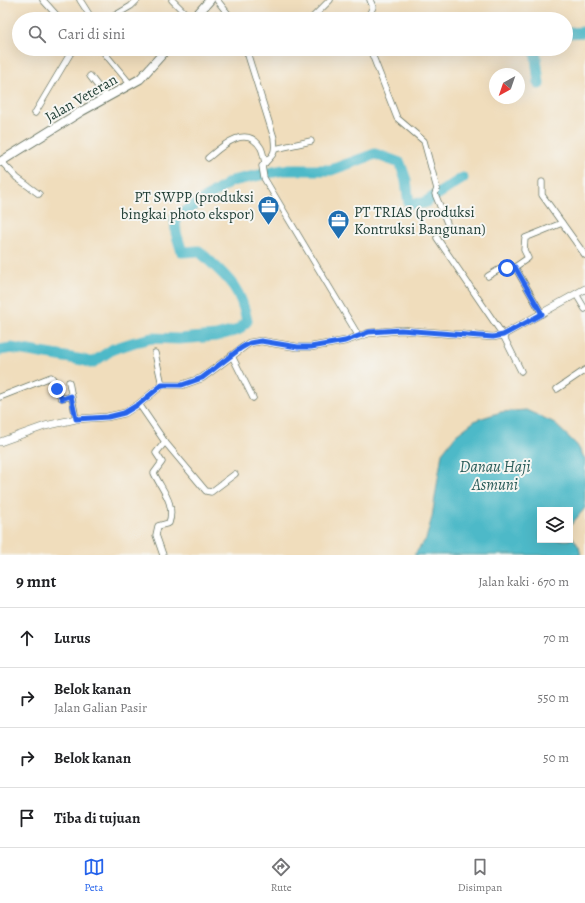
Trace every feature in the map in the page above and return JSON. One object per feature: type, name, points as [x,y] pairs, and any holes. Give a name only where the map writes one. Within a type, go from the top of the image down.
[{"type":"main road","points":[[199,12],[210,0]]},
{"type":"main road","name":"Jalan Veteran","points":[[0,161],[82,111],[131,85],[149,70],[161,56]]},
{"type":"street","points":[[43,0],[54,12]]},
{"type":"street","points":[[80,0],[88,12]]},
{"type":"street","points":[[119,12],[137,0]]},
{"type":"street","points":[[172,0],[185,12]]},
{"type":"street","points":[[217,0],[226,12]]},
{"type":"street","points":[[318,12],[330,0]]},
{"type":"street","points":[[370,0],[373,7],[370,12]]},
{"type":"street","points":[[35,113],[69,56]]},
{"type":"street","points":[[107,56],[131,85]]},
{"type":"street","points":[[248,56],[274,138],[275,149],[272,158],[262,166],[263,175],[358,335]]},
{"type":"street","points":[[373,56],[397,118],[425,143],[437,189],[436,196],[447,223]]},
{"type":"street","points":[[90,76],[107,98]]},
{"type":"street","points":[[208,158],[228,142],[240,137],[246,138],[261,148],[265,163]]},
{"type":"street","points":[[275,149],[311,141]]},
{"type":"street","points":[[0,161],[17,178],[39,194]]},
{"type":"street","points":[[542,182],[542,195],[585,255]]},
{"type":"street","points":[[488,276],[505,266],[510,272],[528,258],[524,249],[525,238],[562,223]]},
{"type":"street","points":[[437,238],[503,335],[521,371]]},
{"type":"street","points":[[515,267],[542,314]]},
{"type":"street","points":[[0,442],[45,426],[76,419],[118,415],[139,404],[162,385],[182,385],[202,378],[250,343],[261,341],[298,347],[311,347],[345,341],[358,335],[401,330],[493,337],[503,335],[585,289]]},
{"type":"street","points":[[576,294],[585,309]]},
{"type":"street","points":[[155,353],[162,385]]},
{"type":"street","points":[[232,356],[253,398]]},
{"type":"street","points":[[557,389],[585,370]]},
{"type":"street","points":[[0,397],[51,377],[60,398],[71,396]]},
{"type":"street","points":[[69,382],[76,419]]},
{"type":"street","points":[[139,404],[165,442],[209,493],[235,474]]},
{"type":"street","points":[[162,555],[156,532],[158,526],[169,523],[170,509],[166,495],[154,473],[162,462],[156,453],[165,442]]},
{"type":"water","name":"Danau Haji Asmuni","points":[[526,410],[553,422],[577,445],[585,459],[585,508],[573,522],[573,507],[537,507],[537,543],[573,543],[573,538],[579,547],[581,555],[414,555],[426,539],[432,517],[442,453],[456,435],[476,420],[501,412]]},
{"type":"waterway","points":[[573,33],[585,32]]},
{"type":"waterway","points":[[536,56],[539,84]]},
{"type":"waterway","points":[[0,350],[11,348],[83,360],[92,363],[113,349],[152,338],[179,339],[216,336],[238,330],[247,321],[244,308],[236,289],[224,274],[199,251],[182,252],[176,233],[175,218],[232,181],[283,170],[331,170],[375,154],[400,163],[406,180],[409,204],[424,203],[463,178]]},
{"type":"place","name":"PT SWPP (produksi bingkai photo ekspor)","points":[[269,226]]},
{"type":"place","name":"PT TRIAS (produksi Kontruksi Bangunan)","points":[[339,240]]},
{"type":"route","points":[[57,389],[62,399],[71,396],[76,419],[108,417],[124,413],[139,404],[162,385],[182,385],[192,383],[202,378],[215,370],[241,348],[250,343],[261,341],[298,347],[311,347],[345,341],[369,332],[401,330],[493,337],[503,335],[542,314],[515,267],[510,272],[507,268]]}]
